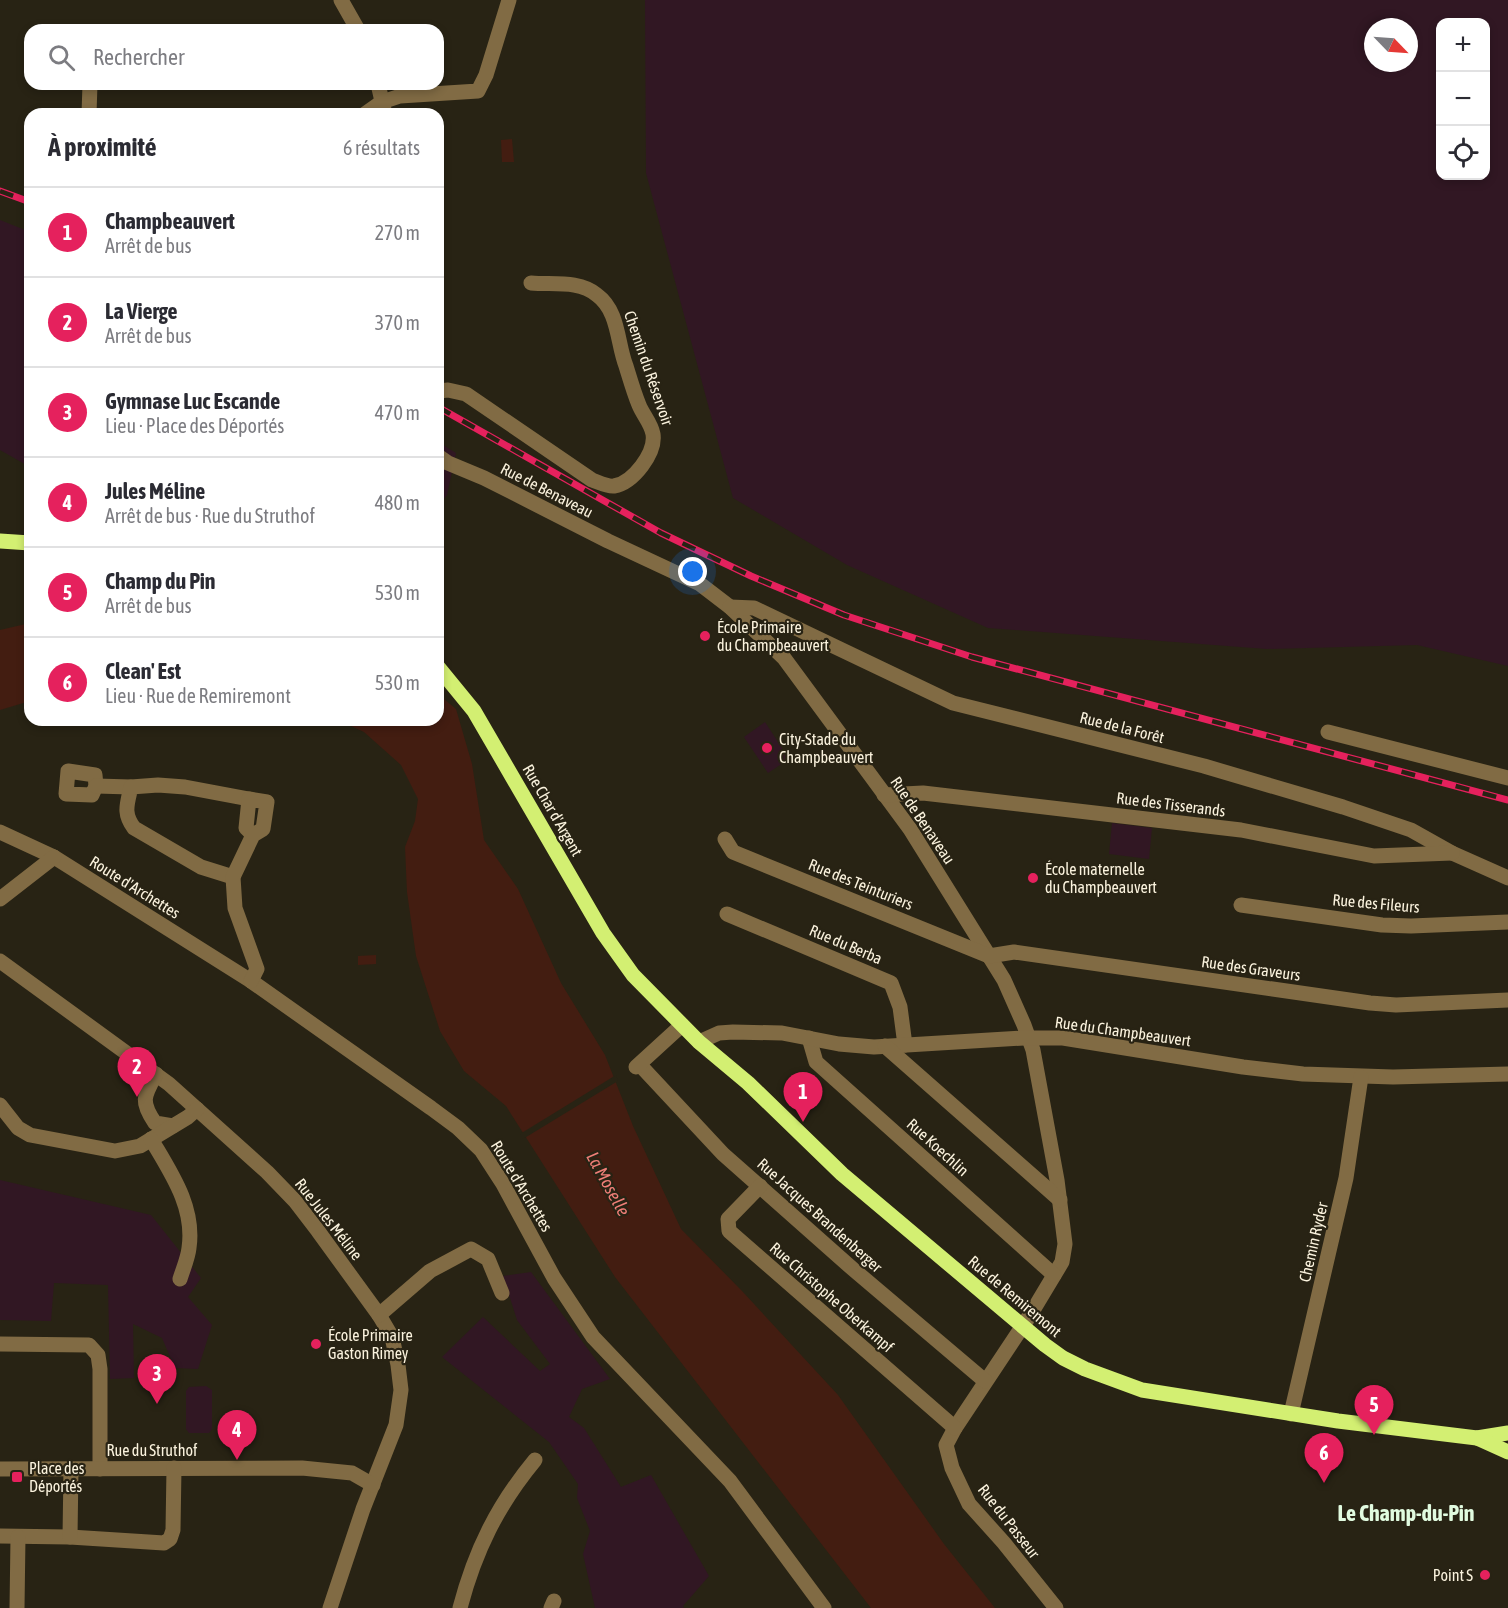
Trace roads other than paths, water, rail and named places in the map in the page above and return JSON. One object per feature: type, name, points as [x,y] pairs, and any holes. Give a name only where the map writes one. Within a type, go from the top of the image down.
[{"type":"main road","points":[[0,541],[24,543]]},
{"type":"main road","name":"Rue Char d'Argent","points":[[444,674],[474,711],[603,933],[633,975]]},
{"type":"main road","name":"Rue de Remiremont","points":[[633,975],[699,1042],[748,1083],[842,1174],[1021,1327],[1063,1358],[1112,1381],[1142,1390],[1291,1414],[1477,1438],[1508,1433]]},
{"type":"main road","name":"Rue de Remiremont","points":[[1477,1438],[1508,1452]]},
{"type":"street","points":[[341,0],[355,24]]},
{"type":"street","points":[[380,90],[384,108],[400,96],[478,91],[486,75],[509,0]]},
{"type":"street","points":[[89,108],[90,90]]},
{"type":"street","name":"Chemin du Réservoir","points":[[444,390],[466,394],[592,480],[613,486],[626,481],[638,471],[652,446],[654,436],[640,407],[624,362],[609,306],[585,287],[571,284],[531,283]]},
{"type":"street","name":"Rue de Benaveau","points":[[444,461],[484,478],[608,541],[700,584],[730,607],[784,658],[910,829],[1005,980],[1033,1050],[1060,1200],[1065,1244],[1062,1262],[1021,1327]]},
{"type":"street","name":"Rue de la Forêt","points":[[730,607],[754,608],[953,703],[1204,766],[1343,807],[1411,830],[1452,853],[1508,878]]},
{"type":"street","points":[[1328,732],[1508,778]]},
{"type":"street","points":[[96,786],[185,786],[249,799],[246,828],[253,835],[233,877],[235,908],[256,969],[251,981]]},
{"type":"street","points":[[130,787],[127,818],[134,828],[201,867],[233,877]]},
{"type":"street","name":"Rue des Tisserands","points":[[884,795],[924,793],[1241,830],[1374,856],[1452,853]]},
{"type":"street","name":"Route d'Archettes","points":[[0,832],[54,857],[251,981],[458,1128],[481,1150],[504,1184],[554,1278],[593,1338],[730,1481],[824,1608]]},
{"type":"street","name":"Rue des Teinturiers","points":[[725,839],[733,852],[989,956]]},
{"type":"street","points":[[0,898],[54,857]]},
{"type":"street","name":"Rue des Fileurs","points":[[1241,905],[1382,925],[1508,922]]},
{"type":"street","name":"Rue du Berba","points":[[727,914],[891,983],[900,1007],[905,1045]]},
{"type":"street","name":"Rue des Graveurs","points":[[989,956],[1014,952],[1370,1003],[1396,1005],[1508,1000]]},
{"type":"street","name":"Rue Jules Méline","points":[[0,961],[156,1074],[267,1172],[295,1201],[379,1315],[392,1337],[401,1389],[396,1425],[330,1608]]},
{"type":"street","name":"Rue Jacques Brandenberger","points":[[682,1025],[638,1066],[723,1154],[854,1270],[985,1381]]},
{"type":"street","name":"Rue du Champbeauvert","points":[[699,1042],[719,1033],[733,1032],[782,1034],[839,1044],[885,1046],[1063,1038],[1263,1070],[1303,1074],[1361,1077],[1508,1074]]},
{"type":"street","name":"Rue Koechlin","points":[[808,1038],[816,1062],[1054,1275]]},
{"type":"street","points":[[885,1046],[1060,1200]]},
{"type":"street","points":[[156,1074],[144,1095],[145,1109],[156,1123],[173,1126]]},
{"type":"street","name":"Chemin Ryder","points":[[1291,1414],[1346,1178],[1361,1077]]},
{"type":"street","points":[[0,1105],[18,1128],[30,1135],[115,1151],[140,1146],[197,1109]]},
{"type":"street","points":[[151,1139],[180,1188],[190,1221],[189,1249],[180,1279]]},
{"type":"street","name":"Rue Christophe Oberkampf","points":[[760,1186],[728,1219],[729,1231],[955,1428]]},
{"type":"street","points":[[379,1315],[430,1271],[471,1249],[488,1259],[502,1293]]},
{"type":"street","name":"Rue du Passeur","points":[[1021,1327],[955,1428],[946,1446],[952,1467],[969,1504],[1004,1543],[1056,1608]]},
{"type":"street","points":[[0,1344],[89,1346],[98,1354],[100,1468]]},
{"type":"street","points":[[460,1608],[484,1537],[497,1511],[535,1460]]},
{"type":"street","points":[[0,1536],[69,1537],[164,1543],[170,1539],[173,1530],[174,1468]]},
{"type":"street","name":"Rue du Struthof","points":[[0,1469],[302,1468],[352,1473],[373,1485]]},
{"type":"street","points":[[69,1537],[71,1469]]},
{"type":"street","points":[[18,1537],[18,1608]]},
{"type":"water","points":[[512,139],[514,162],[502,162],[501,140]]},
{"type":"water","points":[[24,624],[24,703],[0,710],[0,630]]},
{"type":"water","name":"La Moselle","points":[[444,699],[456,709],[472,764],[484,840],[518,889],[561,983],[605,1055],[633,1126],[681,1229],[838,1395],[944,1544],[995,1608],[871,1608],[615,1277],[506,1106],[464,1071],[440,1031],[416,956],[407,892],[405,847],[415,821],[418,799],[401,765],[364,732],[351,726],[444,726]]},
{"type":"water","points":[[376,955],[376,964],[358,965],[358,956]]},
{"type":"railway","points":[[0,191],[24,200]]},
{"type":"railway","points":[[444,410],[661,533],[751,576],[844,615],[972,657],[1508,800]]},
{"type":"place","name":"École Primaire du Champbeauvert","points":[[705,636]]},
{"type":"place","name":"City-Stade du Champbeauvert","points":[[767,748]]},
{"type":"place","name":"École maternelle du Champbeauvert","points":[[1033,878]]},
{"type":"place","name":"La Vierge","points":[[137,1097]]},
{"type":"place","name":"Champbeauvert","points":[[803,1122]]},
{"type":"place","name":"École Primaire Gaston Rimey","points":[[316,1344]]},
{"type":"place","name":"Gymnase Luc Escande","points":[[157,1404]]},
{"type":"place","name":"Champ du Pin","points":[[1374,1435]]},
{"type":"place","name":"Jules Méline","points":[[237,1460]]},
{"type":"place","name":"Place des Déportés","points":[[17,1477]]},
{"type":"place","name":"Clean' Est","points":[[1324,1483]]},
{"type":"place","name":"Point S","points":[[1485,1575]]},
{"type":"district","name":"Le Champ-du-Pin","points":[[1406,1513]]}]
